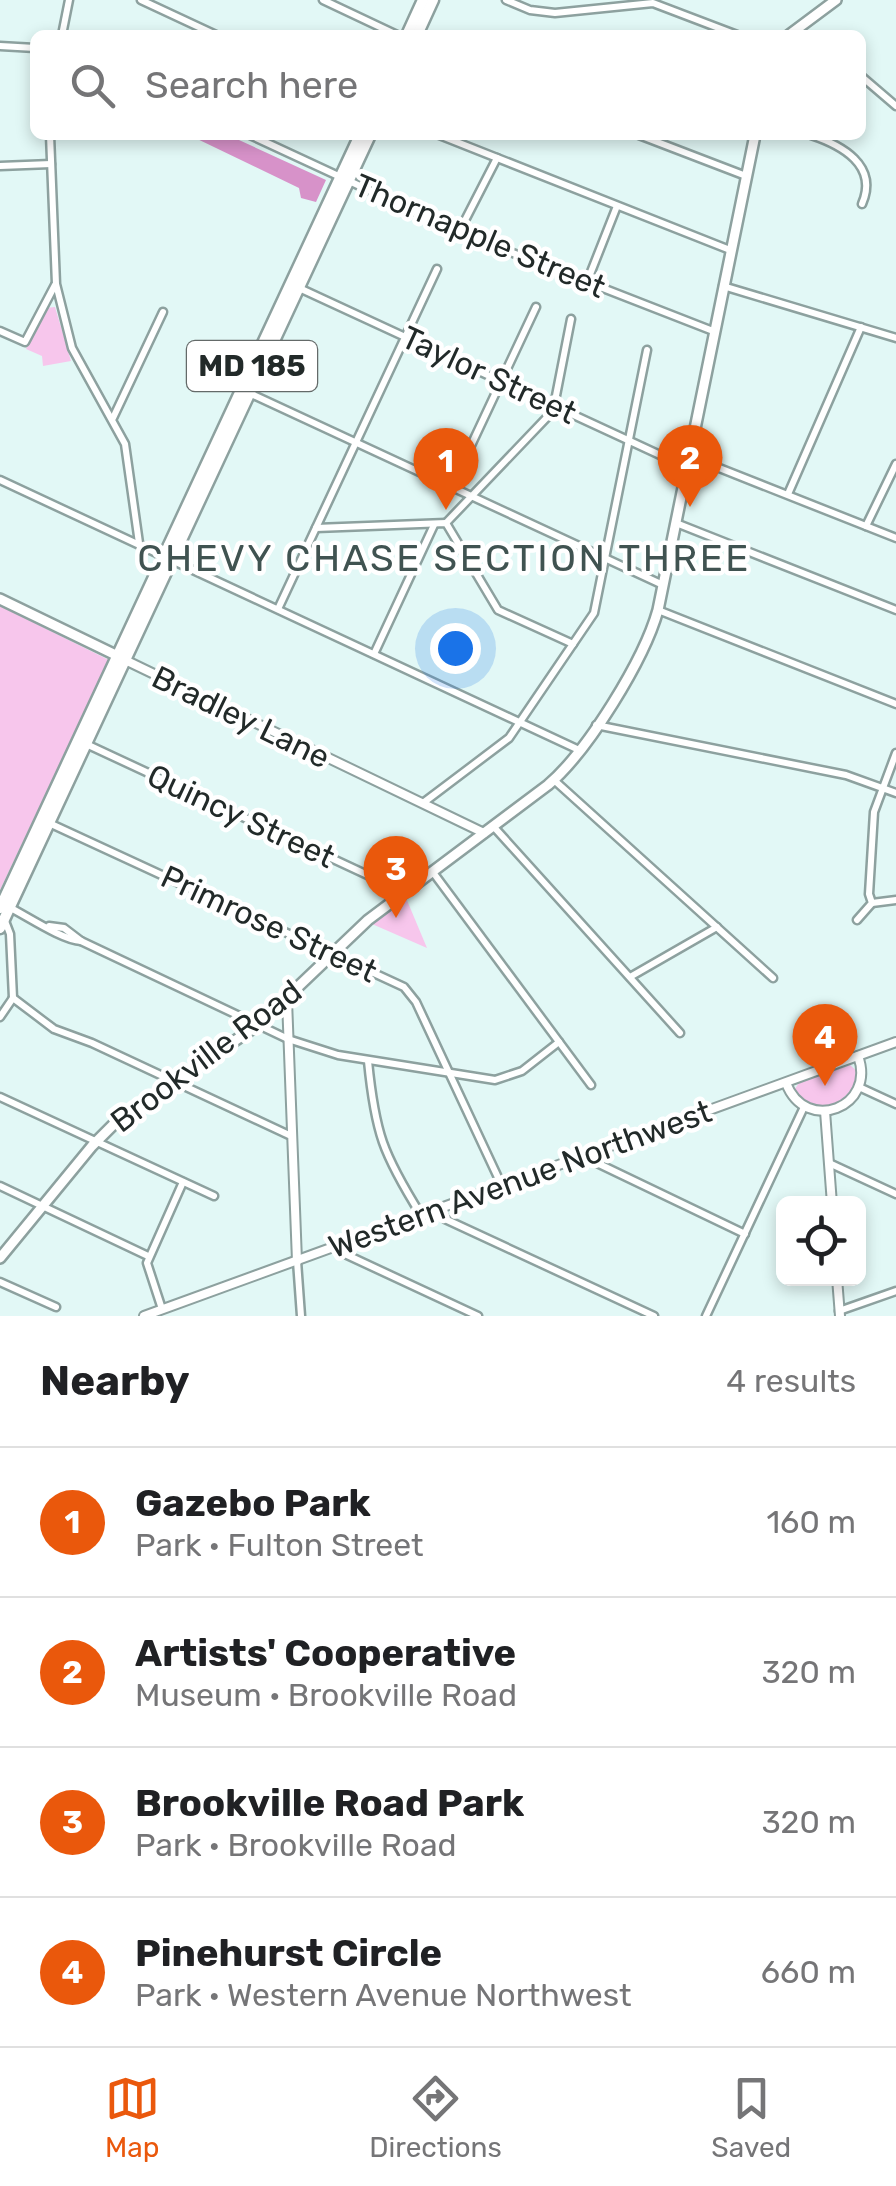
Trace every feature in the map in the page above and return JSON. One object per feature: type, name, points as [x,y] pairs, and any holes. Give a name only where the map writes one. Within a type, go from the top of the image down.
[{"type":"main road","points":[[409,30],[423,0]]},
{"type":"main road","points":[[418,30],[433,0]]},
{"type":"main road","points":[[796,30],[836,0]]},
{"type":"main road","name":"MD 185","points":[[2,924],[4,906],[295,286],[358,140]]},
{"type":"main road","name":"MD 185","points":[[344,179],[367,140]]},
{"type":"main road","name":"Brookville Road","points":[[0,1258],[97,1142],[125,1115],[258,1025],[362,924],[554,780],[596,725],[643,652],[658,610],[754,140]]},
{"type":"main road","name":"Bradley Lane","points":[[0,600],[121,658]]},
{"type":"street","points":[[63,30],[69,0]]},
{"type":"street","points":[[141,0],[205,30]]},
{"type":"street","points":[[323,0],[386,30]]},
{"type":"street","points":[[506,0],[530,10],[556,13],[653,2],[725,30]]},
{"type":"street","points":[[0,46],[30,48]]},
{"type":"street","points":[[866,80],[896,106]]},
{"type":"street","points":[[50,140],[60,303],[72,348],[127,451],[140,544]]},
{"type":"street","name":"Thornapple Street","points":[[261,140],[459,232],[714,332]]},
{"type":"street","points":[[452,140],[730,250]]},
{"type":"street","points":[[652,140],[746,176]]},
{"type":"street","points":[[825,140],[854,157],[864,178],[862,204]]},
{"type":"street","points":[[459,232],[497,158]]},
{"type":"street","points":[[0,166],[51,164]]},
{"type":"street","points":[[587,282],[617,206]]},
{"type":"street","points":[[278,609],[437,269]]},
{"type":"street","points":[[0,331],[25,342],[56,284]]},
{"type":"street","name":"Taylor Street","points":[[295,286],[628,440],[687,461],[722,468],[896,538]]},
{"type":"street","points":[[722,286],[896,338]]},
{"type":"street","points":[[44,303],[60,303]]},
{"type":"street","points":[[452,486],[536,307]]},
{"type":"street","points":[[113,419],[163,312]]},
{"type":"street","points":[[315,528],[446,523],[556,406],[572,319]]},
{"type":"street","points":[[788,494],[860,327]]},
{"type":"street","points":[[422,804],[504,744],[594,613],[647,350]]},
{"type":"street","points":[[246,391],[663,585]]},
{"type":"street","points":[[866,526],[896,464]]},
{"type":"street","points":[[0,480],[579,750]]},
{"type":"street","points":[[446,523],[498,610],[573,644]]},
{"type":"street","points":[[676,523],[896,610]]},
{"type":"street","points":[[374,654],[434,524]]},
{"type":"street","points":[[658,610],[896,704]]},
{"type":"street","name":"Bradley Lane","points":[[121,658],[484,833]]},
{"type":"street","points":[[596,725],[846,775],[896,793]]},
{"type":"street","name":"Quincy Street","points":[[82,742],[404,892]]},
{"type":"street","points":[[872,903],[872,825],[881,786],[896,753]]},
{"type":"street","points":[[554,780],[773,978]]},
{"type":"street","name":"Primrose Street","points":[[45,821],[398,983],[410,992],[502,1186]]},
{"type":"street","points":[[493,826],[680,1033]]},
{"type":"street","points":[[432,871],[591,1084]]},
{"type":"street","points":[[857,920],[872,903],[896,900]]},
{"type":"street","points":[[4,906],[49,926],[64,928],[81,941],[288,1039],[368,1061],[494,1080],[508,1078],[560,1042]]},
{"type":"street","points":[[0,1017],[13,998],[10,930],[2,924]]},
{"type":"street","points":[[630,977],[717,927]]},
{"type":"street","points":[[13,998],[54,1030],[92,1043],[290,1135]]},
{"type":"street","points":[[286,1000],[301,1316]]},
{"type":"street","name":"Western Avenue Northwest","points":[[144,1316],[164,1313],[296,1260],[896,1042]]},
{"type":"street","points":[[786,1082],[804,1107],[825,1111],[845,1103],[859,1087],[862,1070],[858,1056]]},
{"type":"street","points":[[368,1061],[373,1112],[381,1142],[421,1215]]},
{"type":"street","points":[[859,1087],[896,1104]]},
{"type":"street","points":[[0,1097],[214,1196]]},
{"type":"street","points":[[706,1316],[804,1107]]},
{"type":"street","points":[[825,1111],[831,1196]]},
{"type":"street","points":[[587,1155],[745,1234]]},
{"type":"street","points":[[829,1163],[896,1194]]},
{"type":"street","points":[[164,1313],[148,1270],[148,1256],[183,1182]]},
{"type":"street","points":[[0,1186],[148,1256]]},
{"type":"street","points":[[440,1208],[445,1218],[654,1316]]},
{"type":"street","points":[[336,1246],[478,1316]]},
{"type":"street","points":[[0,1282],[56,1307]]},
{"type":"street","points":[[837,1286],[839,1314],[896,1290]]},
{"type":"shaded area","points":[[199,140],[239,140],[326,180],[316,202],[301,198],[299,188]]},
{"type":"shaded area","points":[[55,307],[71,361],[43,366],[42,356],[26,349],[45,308]]},
{"type":"shaded area","points":[[0,606],[109,660],[0,890]]},
{"type":"shaded area","points":[[406,898],[427,948],[372,924]]},
{"type":"shaded area","points":[[850,1065],[858,1072],[855,1082],[835,1103],[817,1105],[797,1097],[794,1090],[799,1083]]},
{"type":"place","name":"Artists' Cooperative","points":[[690,507]]},
{"type":"place","name":"Gazebo Park","points":[[446,510]]},
{"type":"place","name":"Brookville Road Park","points":[[396,918]]},
{"type":"place","name":"Pinehurst Circle","points":[[825,1086]]},
{"type":"district","name":"CHEVY CHASE SECTION THREE","points":[[444,558]]}]
